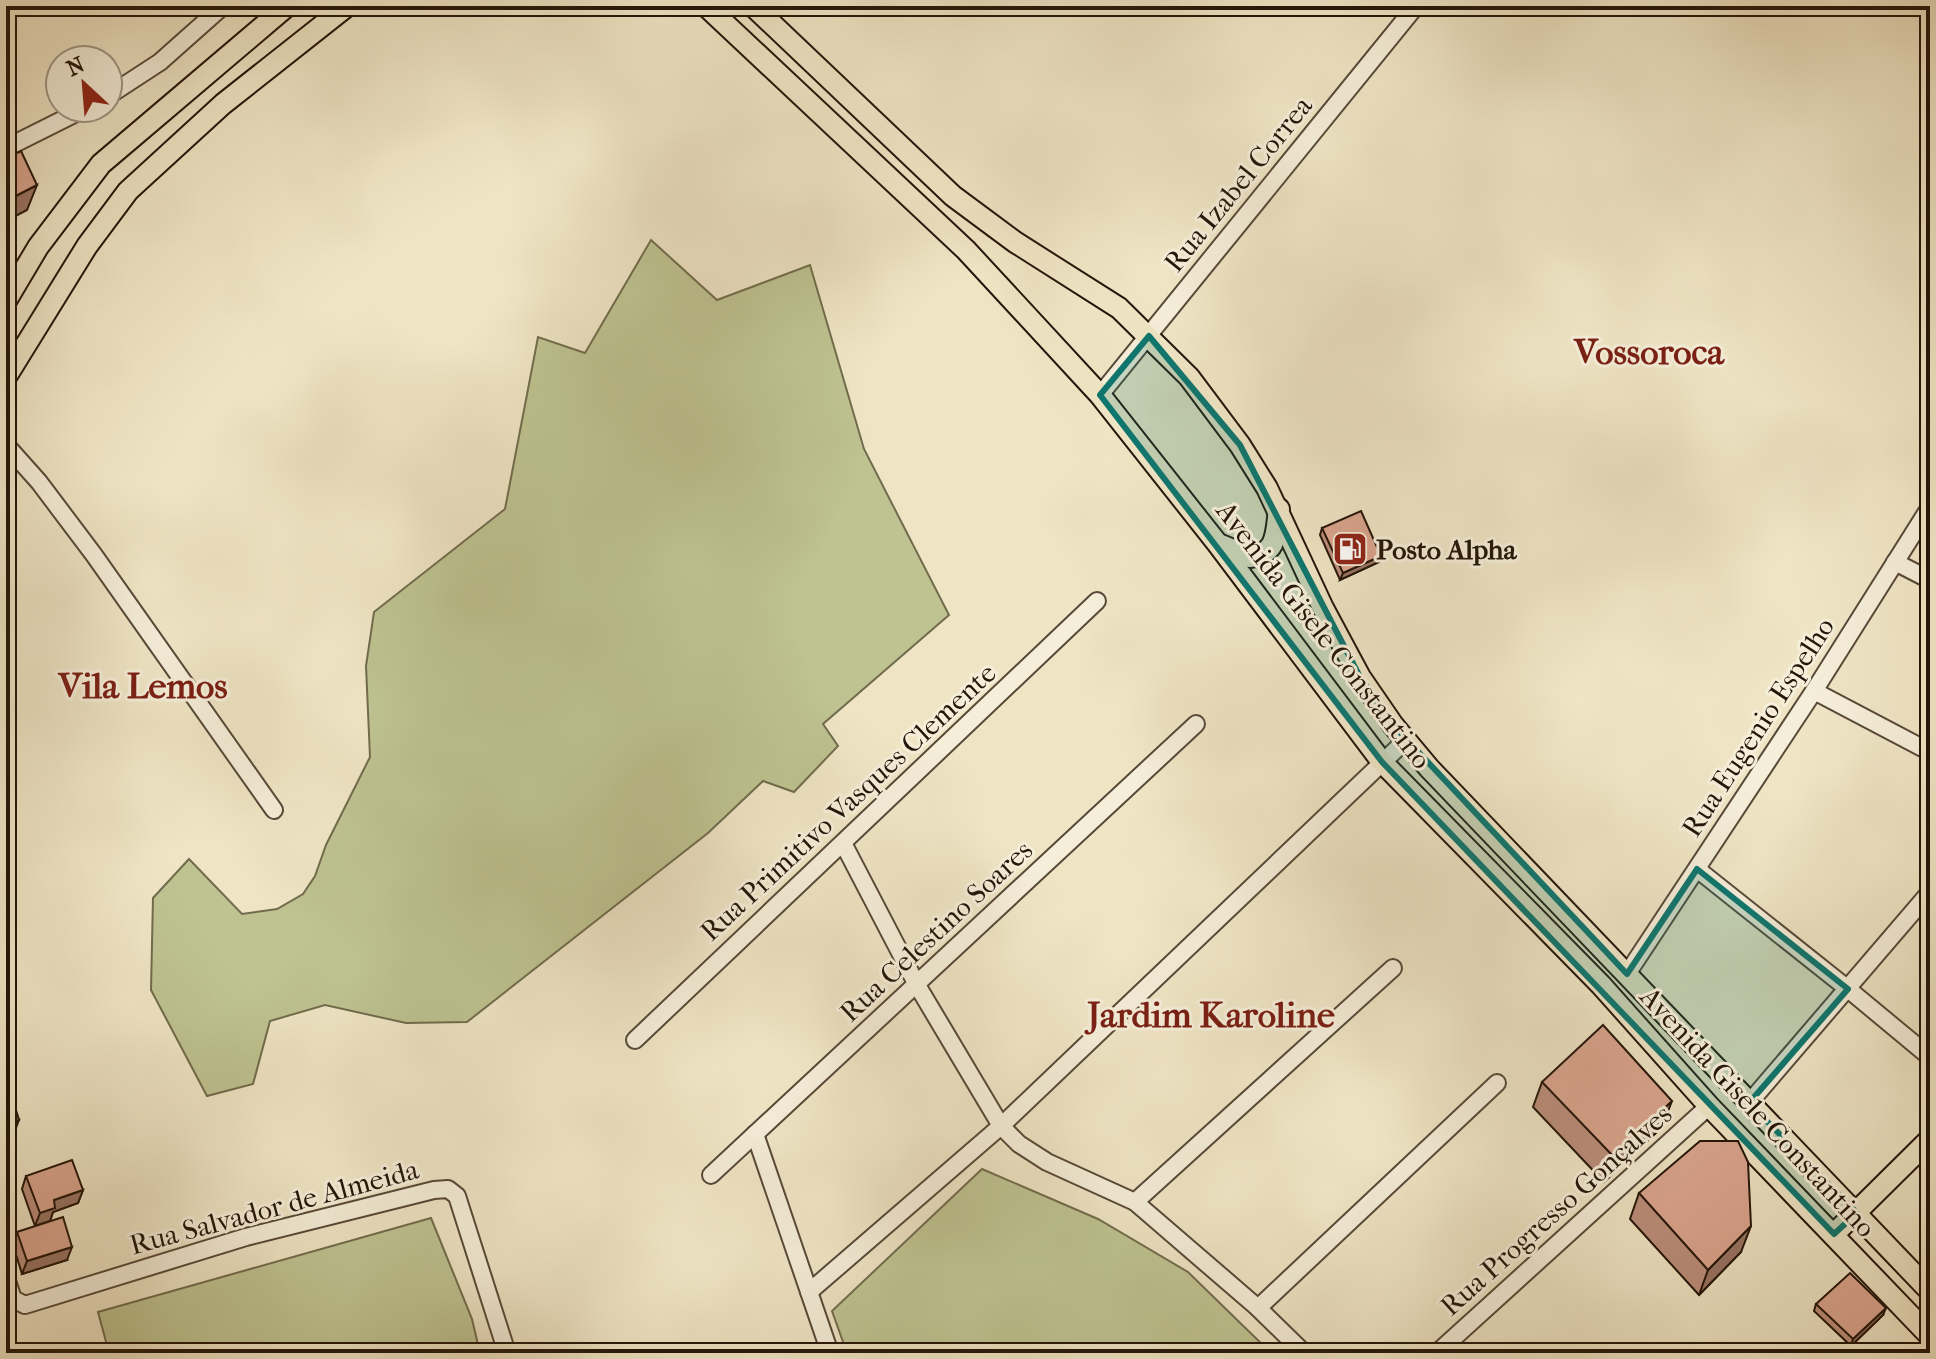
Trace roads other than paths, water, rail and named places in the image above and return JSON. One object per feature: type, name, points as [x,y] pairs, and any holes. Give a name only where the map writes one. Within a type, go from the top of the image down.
[{"type":"main road","points":[[6,301],[38,247],[101,164],[287,6]]},
{"type":"main road","points":[[6,377],[87,246],[128,191],[223,104],[347,6]]},
{"type":"main road","name":"Avenida Gisele Constantino","points":[[706,6],[966,250],[1100,395],[1217,543],[1382,762],[1601,985],[1709,1106],[1930,1336]]},
{"type":"main road","name":"Avenida Gisele Constantino","points":[[753,6],[953,196],[1015,242],[1119,308],[1189,377],[1240,445],[1279,509],[1323,608],[1360,677],[1406,740],[1930,1291]]},
{"type":"main road","points":[[1217,543],[1250,557],[1270,549],[1275,541],[1279,509]]},
{"type":"main road","points":[[1834,1234],[1930,1139]]},
{"type":"street","points":[[124,86],[160,62],[223,6]]},
{"type":"street","name":"Rua Izabel Correa","points":[[1100,395],[1416,6]]},
{"type":"street","points":[[6,148],[54,124]]},
{"type":"street","points":[[6,445],[39,482],[94,555],[274,810]]},
{"type":"street","name":"Rua Eugenio Espelho","points":[[1627,974],[1814,691],[1930,507]]},
{"type":"street","points":[[1895,562],[1930,580]]},
{"type":"street","name":"Rua Primitivo Vasques Clemente","points":[[635,1040],[1097,601]]},
{"type":"street","points":[[1814,691],[1930,752]]},
{"type":"street","name":"Rua Celestino Soares","points":[[711,1175],[1196,724]]},
{"type":"street","points":[[809,1292],[1001,1126],[1406,740]]},
{"type":"street","points":[[843,843],[917,985],[1001,1126],[1019,1144],[1047,1162],[1135,1202],[1258,1308],[1304,1353]]},
{"type":"street","points":[[1697,869],[1930,1057]]},
{"type":"street","points":[[1749,1103],[1930,892]]},
{"type":"street","points":[[1135,1202],[1393,968]]},
{"type":"street","points":[[1258,1308],[1497,1083]]},
{"type":"street","name":"Rua Progresso Gonçalves","points":[[1437,1353],[1709,1106]]},
{"type":"street","points":[[755,1134],[830,1353]]},
{"type":"street","name":"Rua Salvador de Almeida","points":[[6,1278],[13,1299],[25,1305],[246,1237],[448,1189],[457,1196],[507,1353]]},
{"type":"place","name":"Posto Alpha","points":[[1350,549]]},
{"type":"district","name":"Vossoroca","points":[[1649,352]]},
{"type":"district","name":"Vila Lemos","points":[[143,686]]},
{"type":"district","name":"Jardim Karoline","points":[[1211,1015]]}]
